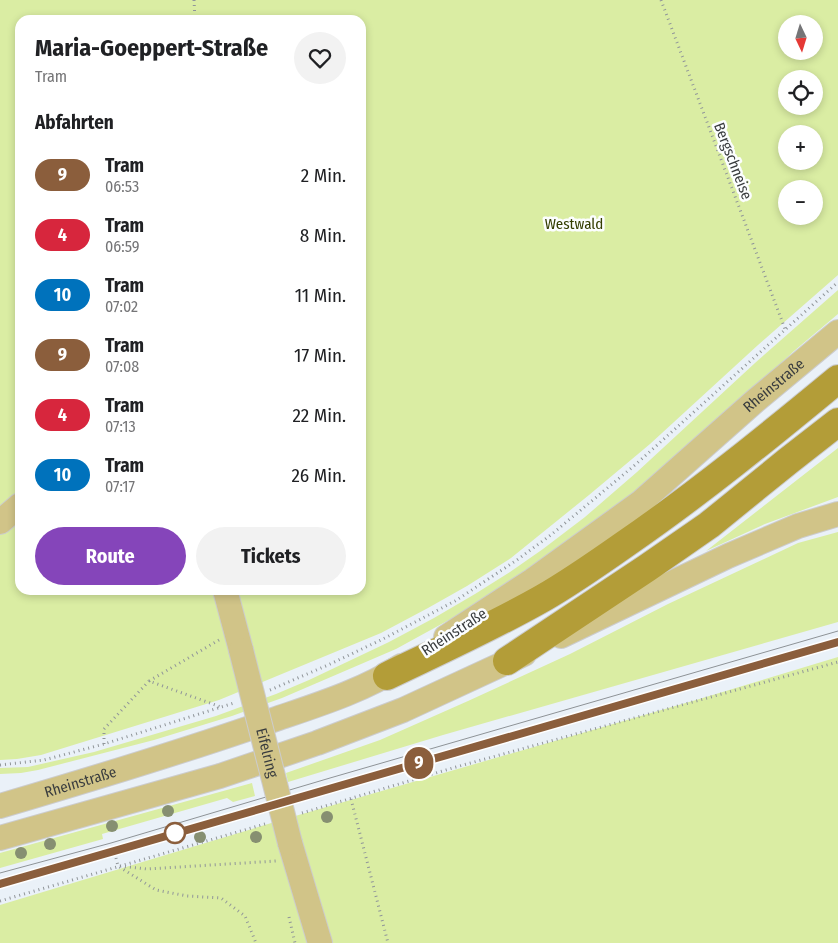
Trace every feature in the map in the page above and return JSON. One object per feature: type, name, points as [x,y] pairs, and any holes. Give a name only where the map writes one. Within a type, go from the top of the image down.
[{"type":"highway","points":[[386,676],[488,629],[598,563],[655,524],[838,379]]},
{"type":"highway","points":[[507,661],[708,525],[838,422]]},
{"type":"main road","name":"Rheinstraße","points":[[0,806],[234,734],[327,701],[386,676],[533,580],[641,502],[754,401],[838,332]]},
{"type":"main road","points":[[0,522],[15,509]]},
{"type":"main road","name":"Rheinstraße","points":[[0,838],[220,776],[317,743],[402,710],[624,607],[728,556],[798,526],[838,514]]},
{"type":"main road","name":"Eifelring","points":[[226,595],[241,650],[284,852],[320,943]]},
{"type":"main road","points":[[0,788],[50,791]]},
{"type":"path","points":[[194,0],[196,15]]},
{"type":"path","name":"Bergschneise","points":[[661,0],[785,329]]},
{"type":"path","points":[[267,691],[328,665],[455,601],[517,560],[552,534],[635,465],[838,282]]},
{"type":"path","points":[[104,744],[104,730],[149,681],[222,639],[233,620]]},
{"type":"path","points":[[295,815],[456,767],[838,662]]},
{"type":"path","points":[[149,681],[221,707]]},
{"type":"path","points":[[0,765],[44,760],[104,744],[239,700]]},
{"type":"path","points":[[351,799],[388,943]]},
{"type":"path","points":[[0,901],[267,823]]},
{"type":"path","points":[[118,866],[147,869],[284,852]]},
{"type":"path","points":[[116,858],[118,866],[156,890],[187,896],[221,898],[245,916],[256,943]]},
{"type":"green space","name":"Westwald","points":[[0,0],[838,0],[838,275],[650,444],[511,558],[467,586],[381,633],[219,700],[41,755],[0,760]]},
{"type":"green space","points":[[838,290],[838,314],[794,351],[721,419],[629,498],[489,598],[396,649],[282,698],[232,716],[154,740],[38,770],[0,774],[0,768],[28,767],[94,752],[216,716],[309,680],[389,642],[434,618],[510,572],[585,517]]},
{"type":"green space","points":[[838,448],[838,497],[765,524],[706,551]]},
{"type":"green space","points":[[838,532],[838,622],[443,735],[288,782],[286,773],[380,740],[570,654],[668,604],[798,543]]},
{"type":"green space","points":[[838,657],[838,943],[0,943],[0,905],[278,821]]},
{"type":"green space","points":[[252,783],[255,796],[233,802],[227,798],[102,834],[103,839],[0,868],[0,853]]},
{"type":"tram line","points":[[0,873],[111,843],[838,631]]},
{"type":"tram line","points":[[0,884],[838,642]]},
{"type":"tram line","name":"9","points":[[0,884],[838,642]]}]
